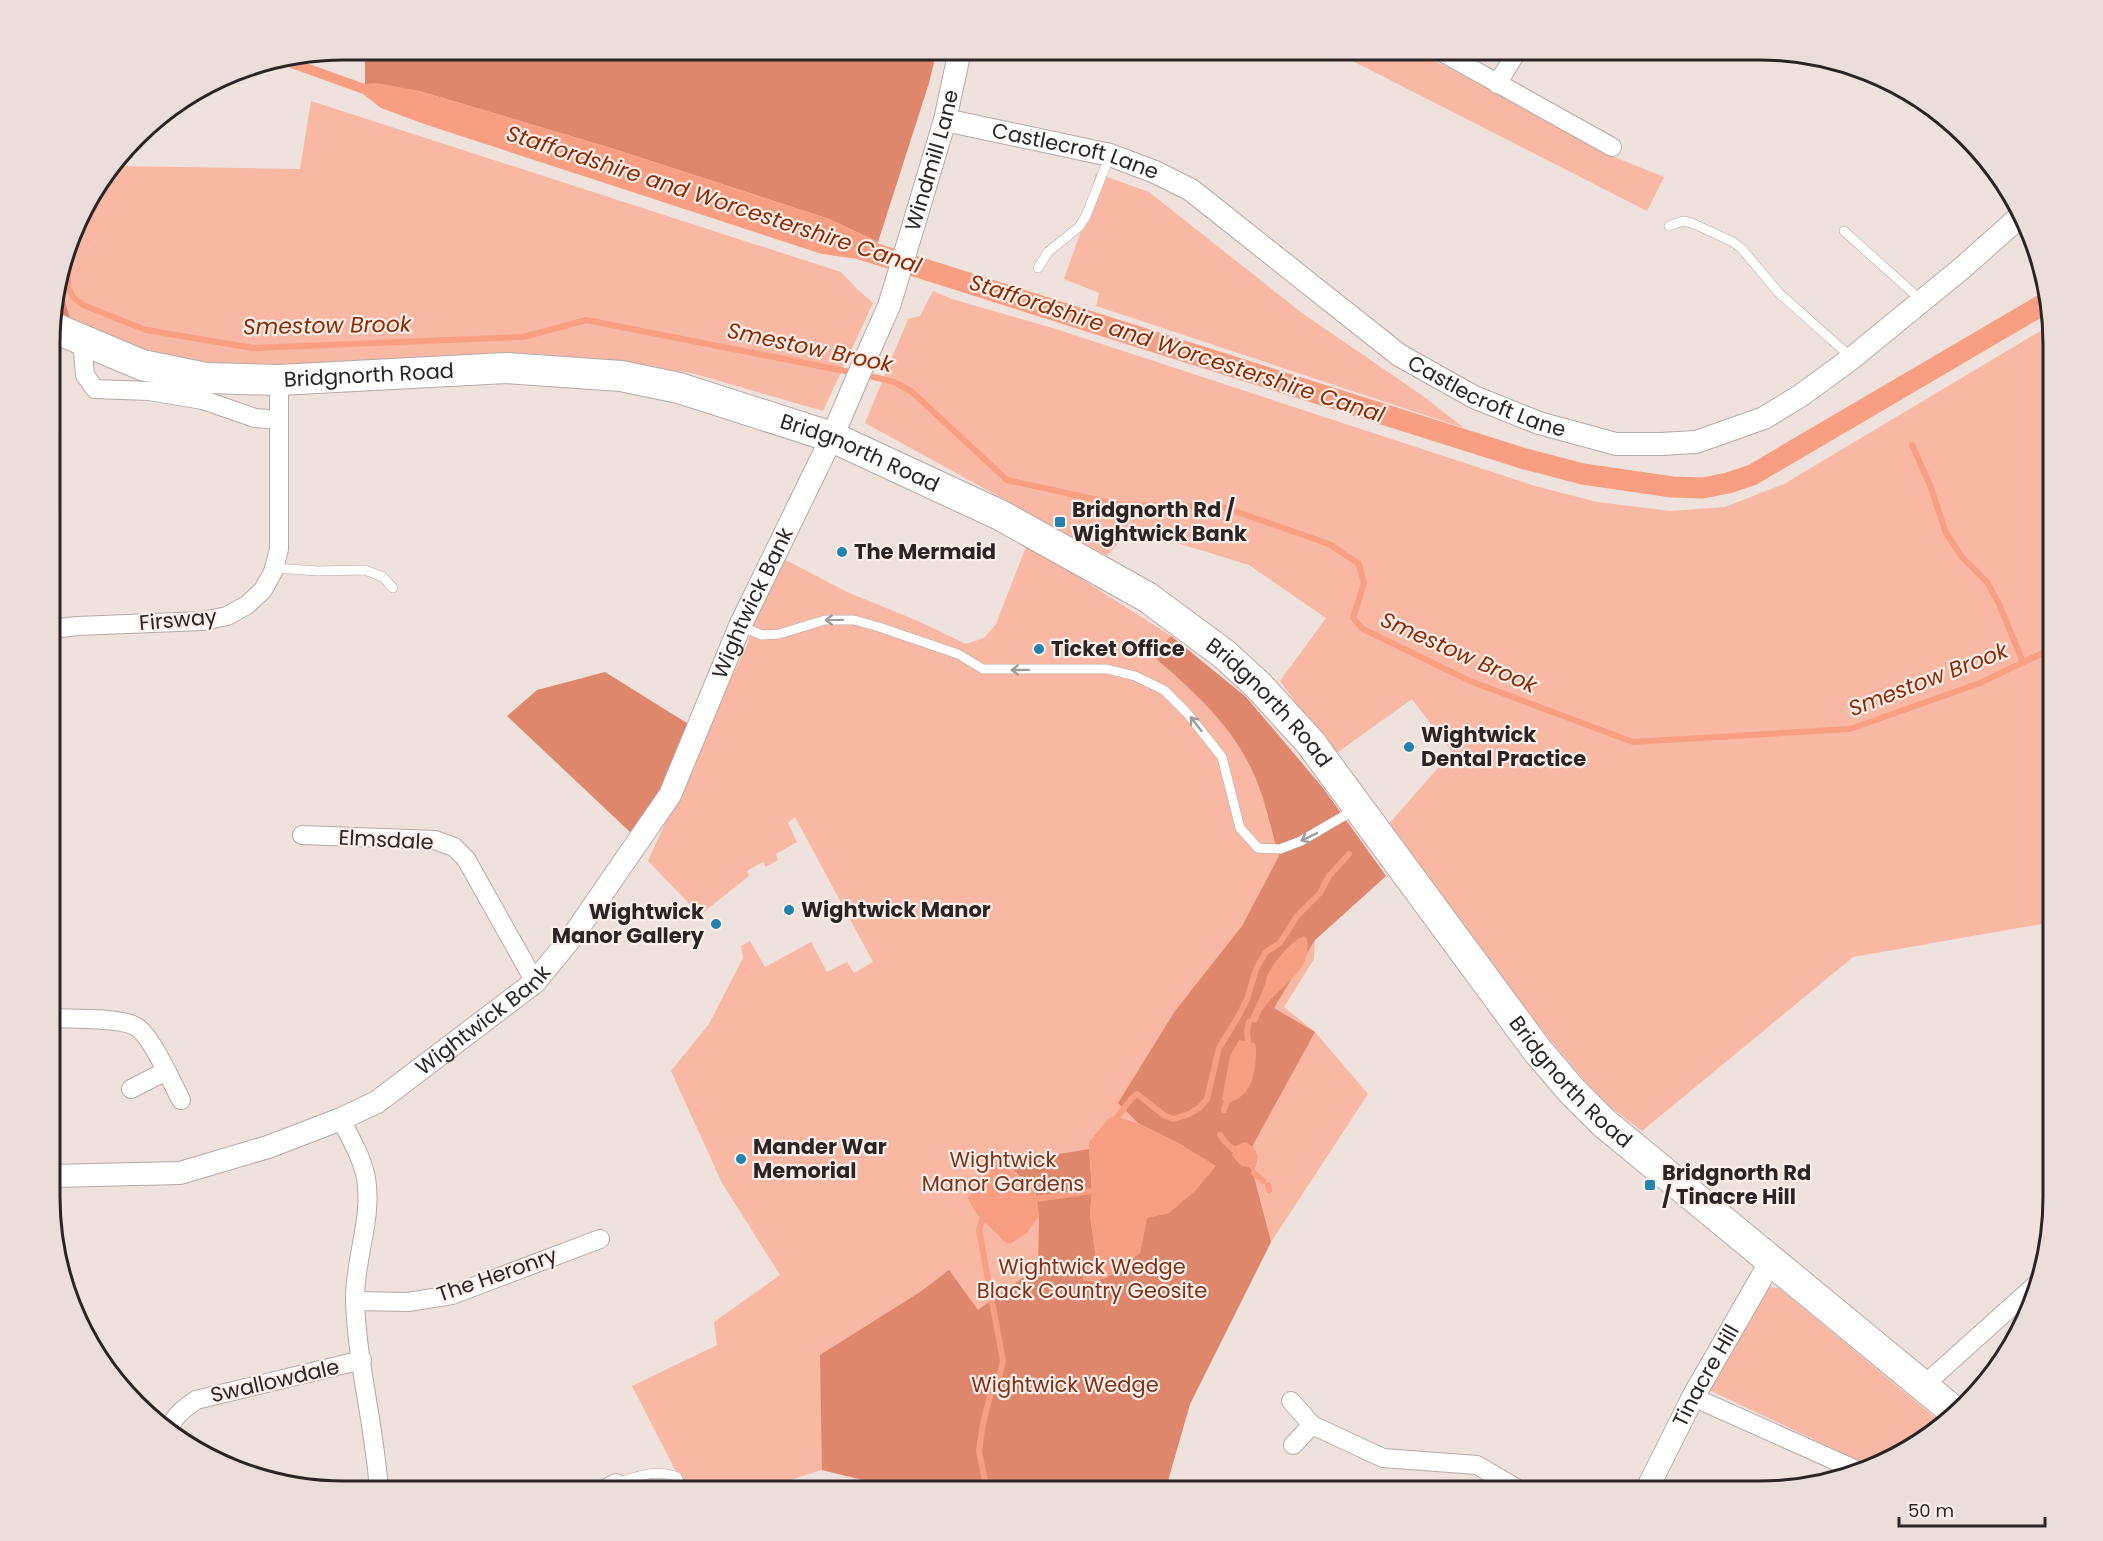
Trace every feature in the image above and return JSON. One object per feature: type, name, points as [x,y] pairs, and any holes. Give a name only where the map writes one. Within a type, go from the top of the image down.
[{"type":"highway","name":"Bridgnorth Road","points":[[61,331],[142,365],[206,378],[279,380],[506,368],[621,376],[679,388],[832,437],[1000,515],[1147,597],[1224,654],[1258,684],[1310,742],[1530,1041],[1572,1091],[1622,1139],[1949,1407]]},
{"type":"street","name":"Windmill Lane","points":[[832,437],[889,306],[945,120],[958,60]]},
{"type":"street","points":[[1455,60],[1612,147]]},
{"type":"street","points":[[1497,84],[1512,60]]},
{"type":"street","name":"Castlecroft Lane","points":[[945,120],[1110,155],[1155,172],[1191,190],[1399,355],[1474,397],[1539,423],[1616,444],[1696,442],[1764,418],[1800,396],[1852,358],[2015,221]]},
{"type":"street","name":"Bridgnorth Road","points":[[82,341],[85,375],[95,389],[149,390],[203,400],[255,418],[278,420]]},
{"type":"street","name":"Firsway","points":[[60,627],[203,621],[226,616],[247,605],[263,590],[274,568],[279,549],[279,380]]},
{"type":"street","name":"Wightwick Bank","points":[[60,1176],[180,1173],[268,1148],[341,1119],[377,1102],[535,982],[576,933],[670,795],[740,626],[832,437]]},
{"type":"street","name":"Elmsdale","points":[[302,835],[435,840],[454,847],[466,859],[535,982]]},
{"type":"street","points":[[60,1018],[114,1021],[135,1026],[148,1038],[181,1100]]},
{"type":"street","points":[[131,1089],[165,1071]]},
{"type":"street","points":[[341,1119],[358,1152],[366,1178],[368,1203],[357,1272],[356,1301],[378,1481]]},
{"type":"street","name":"The Heronry","points":[[356,1301],[408,1302],[452,1295],[600,1239]]},
{"type":"street","name":"Tinacre Hill","points":[[1651,1481],[1693,1397],[1771,1262]]},
{"type":"street","points":[[1923,1386],[2026,1294]]},
{"type":"street","name":"Swallowdale","points":[[172,1423],[180,1411],[196,1400],[362,1360]]},
{"type":"street","points":[[1693,1397],[1848,1466]]},
{"type":"street","points":[[1291,1401],[1312,1425],[1383,1458],[1477,1465],[1504,1481]]},
{"type":"street","points":[[1293,1445],[1312,1425]]},
{"type":"lane","points":[[1038,268],[1048,252],[1079,228],[1110,155]]},
{"type":"lane","points":[[1669,226],[1683,221],[1692,223],[1733,242],[1742,249],[1779,293],[1852,358]]},
{"type":"lane","points":[[1844,231],[1922,301]]},
{"type":"lane","points":[[274,568],[318,571],[365,570],[383,577],[393,588]]},
{"type":"lane","points":[[740,626],[762,634],[779,634],[825,620],[854,620],[958,654],[983,669],[1107,669],[1135,676],[1164,690],[1187,713],[1222,757],[1240,828],[1258,848],[1280,849],[1301,841],[1359,807]]},
{"type":"lane","points":[[626,1481],[646,1474],[667,1473],[677,1477],[679,1481]]},
{"type":"green space","points":[[365,60],[935,60],[878,242],[829,219],[614,149],[419,91],[365,84]]},
{"type":"green space","points":[[1351,60],[1434,60],[1617,158],[1664,177],[1647,211]]},
{"type":"green space","points":[[311,101],[841,272],[873,303],[823,411],[692,373],[541,354],[273,367],[148,357],[72,324],[64,297],[75,253],[98,202],[123,166],[300,169]]},
{"type":"green space","points":[[1096,173],[1149,192],[1302,313],[1423,396],[1464,428],[1096,306],[1099,293],[1064,279],[1081,231]]},
{"type":"green space","points":[[933,291],[1535,486],[1597,502],[1670,511],[1725,507],[1784,484],[2042,330],[2043,924],[1853,957],[1642,1131],[1601,1100],[1490,968],[1387,826],[1452,752],[1412,699],[1334,755],[1280,681],[1326,618],[1249,565],[1131,529],[1107,556],[865,423],[908,319],[920,316]]},
{"type":"green space","points":[[64,297],[72,324],[61,319]]},
{"type":"green space","name":"Wightwick Manor Gardens","points":[[1027,544],[1171,636],[1246,697],[1323,788],[1386,876],[1315,940],[1314,959],[1284,1007],[1315,1032],[1368,1094],[1271,1242],[1190,1404],[1168,1481],[867,1481],[822,1470],[787,1481],[681,1481],[632,1386],[717,1345],[714,1322],[780,1275],[722,1183],[671,1071],[709,1024],[743,958],[741,946],[750,941],[765,967],[811,942],[827,972],[847,962],[854,973],[873,962],[795,817],[788,823],[797,842],[776,854],[778,860],[766,867],[763,862],[747,871],[749,876],[700,915],[648,861],[745,651],[756,618],[784,559],[847,592],[918,621],[966,644],[984,638],[996,624]]},
{"type":"green space","name":"Wightwick Wedge","points":[[1171,636],[1246,697],[1323,788],[1386,876],[1315,940],[1274,1008],[1315,1032],[1248,1154],[1271,1242],[1190,1404],[1168,1481],[867,1481],[822,1470],[820,1355],[920,1292],[949,1270],[978,1310],[1038,1267],[1039,1216],[1035,1189],[1005,1163],[1089,1149],[1092,1191],[1090,1215],[1096,1258],[1083,1274],[1083,1280],[1096,1282],[1140,1253],[1147,1217],[1169,1213],[1184,1146],[1138,1123],[1118,1103],[1175,1011],[1242,926],[1279,856],[1260,789],[1242,751],[1208,707],[1153,656]]},
{"type":"green space","points":[[605,672],[690,725],[662,789],[630,832],[507,716],[537,690]]},
{"type":"green space","points":[[1765,1287],[1779,1288],[1936,1418],[1901,1443],[1861,1462],[1707,1389]]},
{"type":"water","points":[[305,62],[365,84],[377,83],[419,91],[614,149],[829,219],[878,242],[879,262],[822,254],[427,125],[381,108],[363,94],[285,66]]},
{"type":"water","points":[[1304,936],[1307,939],[1308,950],[1300,969],[1269,1001],[1257,1022],[1249,1022],[1271,969],[1288,947]]},
{"type":"water","points":[[1239,1040],[1254,1043],[1256,1046],[1254,1073],[1248,1089],[1226,1104],[1222,1099],[1230,1056]]},
{"type":"water","points":[[1115,1116],[1154,1131],[1216,1166],[1195,1191],[1169,1213],[1147,1218],[1140,1253],[1114,1274],[1100,1280],[1083,1280],[1083,1274],[1096,1258],[1090,1215],[1092,1191],[1089,1142],[1109,1118]]},
{"type":"water","points":[[1245,1142],[1253,1147],[1258,1156],[1254,1173],[1232,1156],[1234,1147]]},
{"type":"water","points":[[996,1158],[1034,1189],[1039,1216],[1027,1233],[1010,1244],[983,1220],[968,1198]]},
{"type":"waterway","name":"Staffordshire and Worcestershire Canal","points":[[851,246],[1525,459],[1583,474],[1672,487],[1703,488],[1752,475],[2041,306]]},
{"type":"waterway","name":"Smestow Brook","points":[[68,278],[68,287],[73,297],[83,305],[146,330],[253,348],[523,337],[586,320],[855,373]]},
{"type":"waterway","name":"Smestow Brook","points":[[865,375],[894,382],[911,391],[1007,480],[1121,505],[1223,507],[1329,544],[1359,564],[1364,583],[1353,618],[1363,629],[1470,681],[1633,742],[1850,729],[1980,683],[2043,653]]},
{"type":"waterway","points":[[1912,445],[1930,485],[1946,533],[1962,557],[1987,582],[1999,604],[2023,662]]},
{"type":"waterway","points":[[1117,1117],[1137,1094],[1165,1116],[1174,1119],[1199,1108],[1207,1099],[1219,1048],[1247,999],[1256,969],[1266,952],[1280,943],[1297,916],[1320,893],[1329,876],[1349,854]]},
{"type":"waterway","points":[[1248,1042],[1249,1022]]},
{"type":"waterway","points":[[1224,1110],[1226,1104]]},
{"type":"waterway","points":[[1220,1135],[1233,1149]]},
{"type":"waterway","points":[[1254,1173],[1263,1181]]},
{"type":"waterway","points":[[1268,1185],[1269,1190]]},
{"type":"waterway","points":[[1036,1199],[1092,1191]]},
{"type":"waterway","points":[[982,1220],[979,1230],[1003,1361],[1000,1374],[992,1389],[983,1423],[979,1451],[985,1481]]},
{"type":"place","name":"Bridgnorth Rd / Wightwick Bank","points":[[1060,522]]},
{"type":"place","name":"The Mermaid","points":[[842,552]]},
{"type":"place","name":"Ticket Office","points":[[1039,649]]},
{"type":"place","name":"Wightwick Dental Practice","points":[[1409,747]]},
{"type":"place","name":"Wightwick Manor","points":[[789,910]]},
{"type":"place","name":"Wightwick Manor Gallery","points":[[716,924]]},
{"type":"place","name":"Mander War Memorial","points":[[741,1159]]},
{"type":"place","name":"Bridgnorth Rd / Tinacre Hill","points":[[1650,1185]]},
{"type":"park label","name":"Wightwick Wedge Black Country Geosite","points":[[1092,1279]]}]
